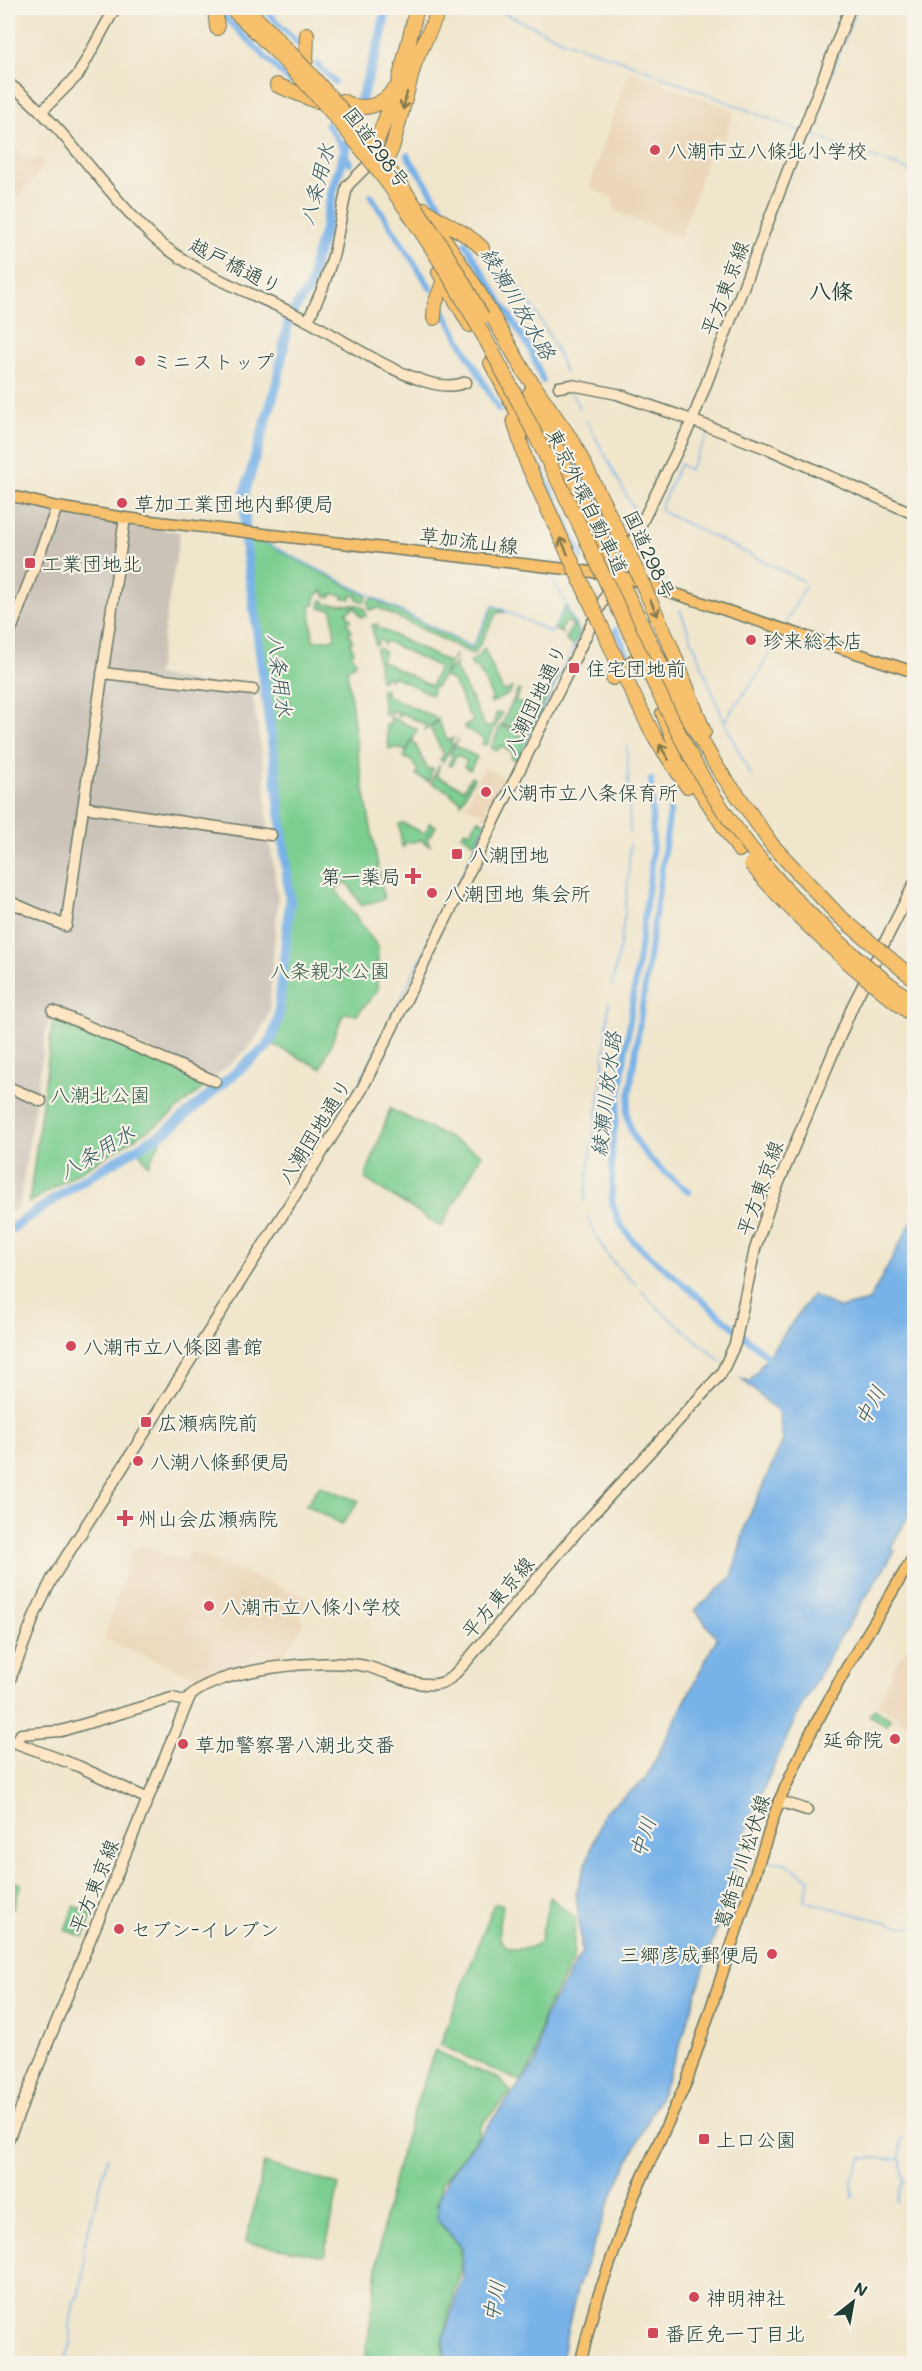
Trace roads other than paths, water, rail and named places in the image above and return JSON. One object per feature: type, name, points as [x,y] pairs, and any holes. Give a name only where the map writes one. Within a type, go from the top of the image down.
[{"type":"highway","points":[[215,8],[217,28]]},
{"type":"highway","name":"国道298号","points":[[224,8],[280,62],[316,101],[368,165],[410,224],[444,280],[540,456],[662,711],[683,764],[739,849]]},
{"type":"highway","name":"東京外環自動車道","points":[[231,8],[288,64],[331,112],[394,192],[429,243],[472,316],[509,386],[568,501],[686,746],[720,805],[759,858],[804,909],[862,963],[915,1004]]},
{"type":"highway","name":"東京外環自動車道","points":[[246,8],[309,71],[343,110],[393,174],[440,241],[465,283],[534,414],[692,740],[722,791],[766,854],[817,910],[871,959],[915,992]]},
{"type":"highway","name":"国道298号","points":[[254,8],[306,60],[387,158],[470,278],[525,373],[573,442],[623,542],[671,647],[704,731],[740,799]]},
{"type":"highway","points":[[368,165],[398,85],[417,8]]},
{"type":"highway","points":[[368,165],[387,158],[400,124],[416,62],[440,8]]},
{"type":"highway","points":[[306,60],[307,34]]},
{"type":"highway","points":[[277,85],[316,101]]},
{"type":"highway","points":[[342,101],[359,108],[376,105],[388,97],[398,85]]},
{"type":"highway","points":[[424,209],[435,218],[468,236],[482,248]]},
{"type":"highway","points":[[434,318],[435,304],[444,280]]},
{"type":"highway","name":"国道298号","points":[[505,336],[680,704],[718,769],[772,844],[838,915],[915,979]]},
{"type":"highway","name":"国道298号","points":[[507,394],[526,461],[619,677],[672,765],[751,864],[797,917],[825,944],[915,1016]]},
{"type":"highway","points":[[580,494],[605,478]]},
{"type":"highway","points":[[619,677],[618,671],[632,664],[637,658]]},
{"type":"main road","name":"草加流山線","points":[[8,495],[57,507],[125,518],[618,575],[915,672]]},
{"type":"main road","name":"葛飾吉川松伏線","points":[[580,2364],[595,2305],[631,2204],[687,2081],[779,1801],[809,1736],[846,1666],[915,1556]]},
{"type":"street","points":[[41,112],[78,75],[115,8]]},
{"type":"street","name":"平方東京線","points":[[618,575],[692,421],[850,8]]},
{"type":"street","name":"越戸橋通り","points":[[8,83],[41,112],[124,208],[166,248],[197,268],[296,314],[419,380],[453,386],[466,382]]},
{"type":"street","points":[[308,321],[317,304],[334,253],[345,192],[351,181],[368,165]]},
{"type":"street","points":[[559,387],[572,385],[617,394],[771,450],[915,514]]},
{"type":"street","points":[[8,638],[57,507]]},
{"type":"street","points":[[8,901],[66,926],[125,518]]},
{"type":"street","name":"八潮団地通り","points":[[8,1685],[48,1585],[361,1091],[618,575]]},
{"type":"street","points":[[102,673],[253,690]]},
{"type":"street","points":[[83,807],[271,835]]},
{"type":"street","name":"平方東京線","points":[[8,2140],[186,1701],[194,1692],[204,1686],[254,1671],[281,1667],[363,1666],[431,1684],[446,1681],[465,1663],[582,1526],[722,1374],[735,1344],[759,1234],[770,1204],[853,1005],[915,884]]},
{"type":"street","points":[[53,1011],[214,1081]]},
{"type":"street","points":[[8,1087],[40,1101]]},
{"type":"street","points":[[148,1799],[78,1766],[12,1742],[21,1734],[39,1735],[62,1731],[172,1698],[186,1701]]},
{"type":"street","points":[[779,1801],[807,1810]]},
{"type":"water","name":"中川","points":[[914,1217],[914,1506],[891,1547],[895,1551],[836,1644],[798,1713],[752,1814],[684,2033],[662,2092],[614,2191],[577,2289],[560,2363],[446,2363],[444,2338],[463,2277],[462,2247],[437,2219],[439,2198],[449,2176],[536,2063],[544,2017],[582,1952],[576,1893],[604,1812],[645,1780],[717,1638],[695,1610],[732,1577],[746,1523],[783,1441],[779,1413],[742,1379],[750,1381],[812,1295],[839,1308],[869,1301]]},
{"type":"waterway","name":"綾瀬川放水路","points":[[263,8],[299,44]]},
{"type":"waterway","name":"八条用水","points":[[8,1231],[75,1185],[168,1130],[266,1047],[278,1020],[290,901],[274,757],[245,540],[245,492],[277,383],[289,317],[312,281],[314,262],[324,233],[333,189],[381,36],[386,8]]},
{"type":"waterway","points":[[485,8],[499,11],[567,42],[624,61],[800,131]]},
{"type":"waterway","points":[[843,45],[856,8]]},
{"type":"waterway","name":"綾瀬川放水路","points":[[222,14],[290,82]]},
{"type":"waterway","points":[[809,134],[840,51]]},
{"type":"waterway","name":"綾瀬川放水路","points":[[317,64],[335,82]]},
{"type":"waterway","name":"綾瀬川放水路","points":[[327,124],[350,163]]},
{"type":"waterway","points":[[808,134],[914,172]]},
{"type":"waterway","name":"綾瀬川放水路","points":[[407,155],[443,209]]},
{"type":"waterway","name":"綾瀬川放水路","points":[[371,196],[431,289]]},
{"type":"waterway","name":"綾瀬川放水路","points":[[465,243],[530,349],[543,381]]},
{"type":"waterway","points":[[514,279],[549,335],[565,372]]},
{"type":"waterway","name":"綾瀬川放水路","points":[[442,308],[499,410]]},
{"type":"waterway","points":[[571,393],[580,409]]},
{"type":"waterway","points":[[587,421],[637,515]]},
{"type":"waterway","points":[[709,433],[689,470],[680,464],[661,506],[661,511],[803,581]]},
{"type":"waterway","name":"綾瀬川放水路","points":[[570,455],[584,484]]},
{"type":"waterway","name":"綾瀬川放水路","points":[[538,465],[582,557]]},
{"type":"waterway","name":"綾瀬川放水路","points":[[594,506],[612,546]]},
{"type":"waterway","points":[[264,542],[472,647],[493,605],[552,633],[566,605]]},
{"type":"waterway","points":[[662,571],[666,580]]},
{"type":"waterway","points":[[357,1088],[580,634],[553,578]]},
{"type":"waterway","points":[[786,622],[806,585]]},
{"type":"waterway","points":[[680,610],[724,721],[751,776]]},
{"type":"waterway","name":"綾瀬川放水路","points":[[616,630],[639,680]]},
{"type":"waterway","points":[[725,720],[758,674],[779,635]]},
{"type":"waterway","points":[[627,746],[630,832]]},
{"type":"waterway","name":"綾瀬川放水路","points":[[651,779],[653,841],[651,869],[612,1149],[612,1202],[619,1222],[633,1241],[774,1362]]},
{"type":"waterway","name":"綾瀬川放水路","points":[[670,811],[627,1112],[629,1125],[641,1148],[658,1167],[689,1192]]},
{"type":"waterway","points":[[612,985],[625,915],[630,844]]},
{"type":"waterway","points":[[584,1201],[603,1071],[609,1002]]},
{"type":"waterway","points":[[588,1216],[607,1254],[636,1284]]},
{"type":"waterway","points":[[642,1291],[658,1308],[722,1362]]},
{"type":"waterway","points":[[739,1376],[742,1379]]},
{"type":"waterway","points":[[740,1852],[755,1858]]},
{"type":"waterway","points":[[765,1861],[785,1863],[810,1879],[804,1901],[904,1927],[914,1927]]},
{"type":"waterway","points":[[897,2201],[904,2180],[900,2157],[902,2137]]},
{"type":"waterway","points":[[61,2364],[65,2361],[71,2343],[70,2326],[74,2301],[78,2296],[84,2272],[84,2246],[108,2157]]},
{"type":"waterway","points":[[853,2197],[852,2178],[862,2158],[900,2159]]},
{"type":"place","name":"八潮市立八條北小学校","points":[[655,150]]},
{"type":"place","name":"ミニストップ","points":[[140,361]]},
{"type":"place","name":"草加工業団地内郵便局","points":[[122,503]]},
{"type":"place","name":"工業団地北","points":[[30,563]]},
{"type":"place","name":"珍来総本店","points":[[751,640]]},
{"type":"place","name":"住宅団地前","points":[[574,668]]},
{"type":"place","name":"八潮市立八条保育所","points":[[486,792]]},
{"type":"place","name":"八潮団地","points":[[457,854]]},
{"type":"place","name":"第一薬局","points":[[413,876]]},
{"type":"place","name":"八潮団地 集会所","points":[[432,893]]},
{"type":"place","name":"八潮市立八條図書館","points":[[71,1346]]},
{"type":"place","name":"広瀬病院前","points":[[146,1422]]},
{"type":"place","name":"八潮八條郵便局","points":[[138,1461]]},
{"type":"place","name":"州山会広瀬病院","points":[[125,1518]]},
{"type":"place","name":"八潮市立八條小学校","points":[[209,1606]]},
{"type":"place","name":"延命院","points":[[895,1739]]},
{"type":"place","name":"草加警察署八潮北交番","points":[[183,1744]]},
{"type":"place","name":"セブン-イレブン","points":[[119,1929]]},
{"type":"place","name":"三郷彦成郵便局","points":[[772,1954]]},
{"type":"place","name":"上口公園","points":[[704,2139]]},
{"type":"place","name":"神明神社","points":[[694,2297]]},
{"type":"place","name":"番匠免一丁目北","points":[[653,2333]]},
{"type":"district","name":"八條","points":[[831,290]]},
{"type":"park label","name":"八条親水公園","points":[[330,970]]},
{"type":"park label","name":"八潮北公園","points":[[100,1094]]}]
